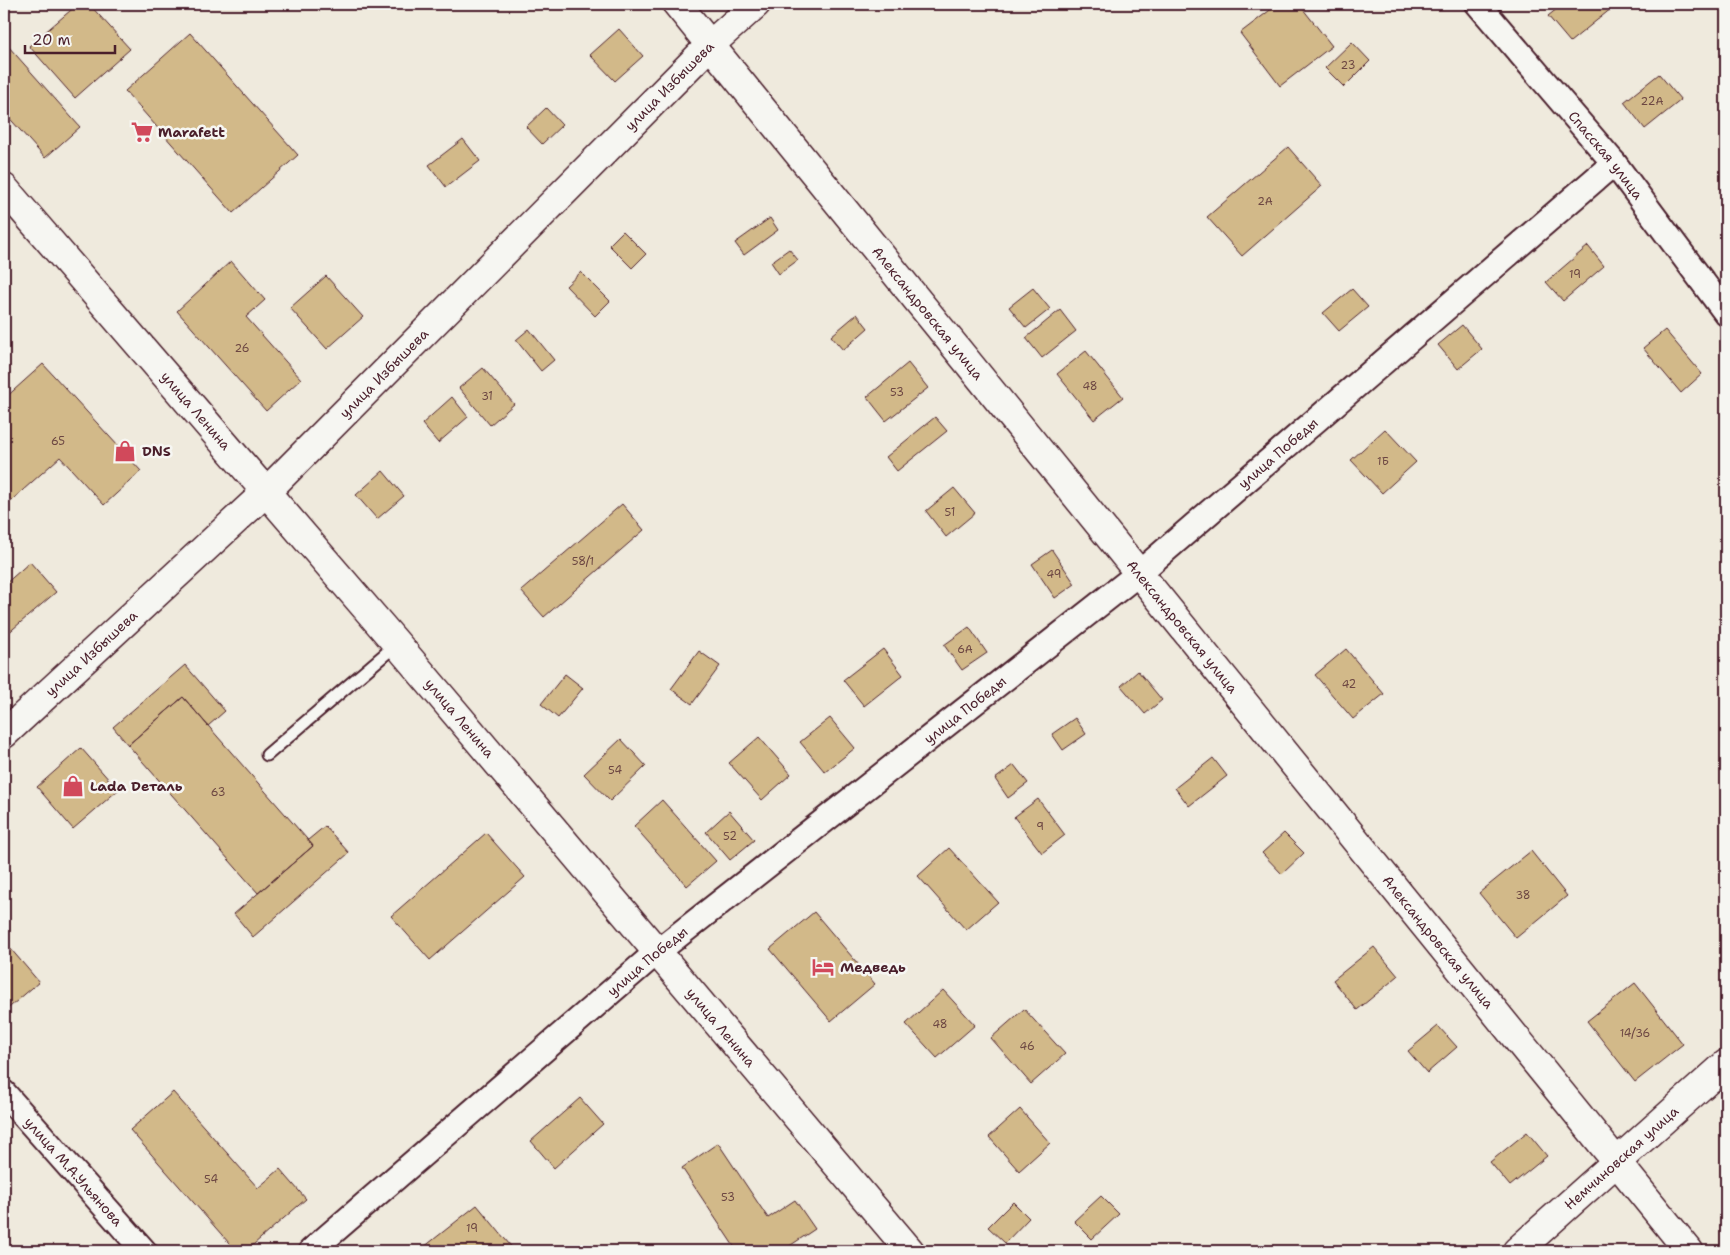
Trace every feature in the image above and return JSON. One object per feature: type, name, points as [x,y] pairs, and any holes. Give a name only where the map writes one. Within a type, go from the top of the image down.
[{"type":"main road","name":"Александровская улица","points":[[677,4],[1689,1251]]},
{"type":"main road","name":"улица Избышева","points":[[4,734],[266,492],[711,44],[756,4]]},
{"type":"main road","name":"улица Ленина","points":[[4,188],[397,644],[910,1251]]},
{"type":"main road","name":"Немчиновская улица","points":[[1517,1251],[1618,1163],[1726,1064]]},
{"type":"street","name":"Спасская улица","points":[[1478,4],[1614,162],[1726,312]]},
{"type":"street","name":"улица Победы","points":[[311,1251],[657,952],[1139,574],[1614,162]]},
{"type":"street","name":"улица М.А.Ульянова","points":[[4,1093],[144,1251]]},
{"type":"lane","points":[[267,756],[397,644]]},
{"type":"building","points":[[78,4],[89,4],[130,49],[75,98],[29,46]]},
{"type":"building","points":[[1278,4],[1299,4],[1332,46],[1280,86],[1240,33]]},
{"type":"building","points":[[1563,4],[1617,4],[1570,42],[1548,16]]},
{"type":"building","points":[[619,29],[643,56],[615,81],[590,55]]},
{"type":"building","points":[[190,33],[298,155],[233,213],[125,91]]},
{"type":"building","points":[[1352,42],[1370,61],[1344,87],[1325,68]]},
{"type":"building","points":[[8,46],[80,127],[45,158],[4,112],[4,50]]},
{"type":"building","points":[[1659,74],[1681,100],[1645,129],[1624,102]]},
{"type":"building","points":[[546,108],[562,125],[542,144],[526,127]]},
{"type":"building","points":[[463,139],[480,161],[446,187],[429,165]]},
{"type":"building","points":[[1288,147],[1322,186],[1242,256],[1207,217]]},
{"type":"building","points":[[770,218],[778,230],[744,255],[735,243]]},
{"type":"building","points":[[623,231],[646,254],[632,268],[609,245]]},
{"type":"building","points":[[1588,246],[1604,266],[1563,301],[1546,282]]},
{"type":"building","points":[[789,249],[798,260],[779,274],[771,262]]},
{"type":"building","points":[[231,261],[265,300],[246,317],[301,379],[266,411],[177,311]]},
{"type":"building","points":[[581,272],[610,301],[595,316],[566,286]]},
{"type":"building","points":[[326,276],[363,317],[327,349],[290,308]]},
{"type":"building","points":[[1033,288],[1050,309],[1026,328],[1009,307]]},
{"type":"building","points":[[1352,289],[1368,307],[1339,331],[1323,313]]},
{"type":"building","points":[[1060,310],[1076,331],[1042,358],[1026,338]]},
{"type":"building","points":[[857,314],[868,328],[843,350],[831,336]]},
{"type":"building","points":[[1462,325],[1482,349],[1458,369],[1438,345]]},
{"type":"building","points":[[529,329],[554,360],[541,371],[516,340]]},
{"type":"building","points":[[1665,330],[1702,374],[1681,393],[1643,348]]},
{"type":"building","points":[[1086,351],[1123,397],[1094,420],[1057,374]]},
{"type":"building","points":[[908,363],[928,388],[886,421],[867,397]]},
{"type":"building","points":[[43,364],[141,471],[104,505],[60,457],[4,507],[4,399]]},
{"type":"building","points":[[483,368],[514,404],[490,425],[459,388]]},
{"type":"building","points":[[452,397],[468,417],[438,443],[422,424]]},
{"type":"building","points":[[935,417],[947,431],[897,471],[886,457]]},
{"type":"building","points":[[1385,429],[1416,462],[1382,493],[1351,460]]},
{"type":"building","points":[[383,471],[404,496],[377,519],[356,495]]},
{"type":"building","points":[[954,488],[975,513],[946,537],[926,511]]},
{"type":"building","points":[[622,504],[644,530],[544,617],[521,591]]},
{"type":"building","points":[[1052,550],[1075,584],[1055,598],[1032,564]]},
{"type":"building","points":[[30,562],[56,592],[6,635],[4,633],[4,585]]},
{"type":"building","points":[[969,627],[987,653],[962,670],[944,645]]},
{"type":"building","points":[[883,649],[903,675],[864,706],[843,680]]},
{"type":"building","points":[[1346,649],[1384,694],[1353,719],[1315,675]]},
{"type":"building","points":[[699,651],[720,666],[692,704],[671,689]]},
{"type":"building","points":[[185,665],[225,711],[208,726],[183,697],[128,745],[113,727]]},
{"type":"building","points":[[1138,671],[1162,700],[1145,714],[1121,686]]},
{"type":"building","points":[[565,674],[583,688],[558,718],[541,704]]},
{"type":"building","points":[[183,697],[313,846],[258,893],[128,745]]},
{"type":"building","points":[[830,718],[855,748],[825,772],[800,742]]},
{"type":"building","points":[[1075,718],[1086,734],[1063,750],[1052,734]]},
{"type":"building","points":[[759,737],[791,774],[762,800],[729,763]]},
{"type":"building","points":[[621,739],[646,766],[610,801],[584,774]]},
{"type":"building","points":[[81,748],[118,790],[73,829],[37,787]]},
{"type":"building","points":[[1213,758],[1227,776],[1189,806],[1175,788]]},
{"type":"building","points":[[1014,765],[1028,783],[1008,798],[995,779]]},
{"type":"building","points":[[1038,799],[1065,835],[1042,853],[1014,817]]},
{"type":"building","points":[[662,800],[716,861],[687,886],[634,826]]},
{"type":"building","points":[[729,811],[754,840],[730,860],[706,832]]},
{"type":"building","points":[[325,826],[349,853],[253,937],[234,914],[313,846],[308,840]]},
{"type":"building","points":[[486,833],[525,877],[430,960],[391,916]]},
{"type":"building","points":[[1284,833],[1304,853],[1282,874],[1262,853]]},
{"type":"building","points":[[949,848],[998,902],[966,930],[918,876]]},
{"type":"building","points":[[1531,851],[1567,896],[1516,938],[1479,893]]},
{"type":"building","name":"Медведь","points":[[814,912],[875,984],[831,1021],[770,949]]},
{"type":"building","points":[[4,941],[39,982],[4,1012]]},
{"type":"building","points":[[1374,947],[1398,976],[1357,1010],[1333,980]]},
{"type":"building","points":[[1635,983],[1683,1044],[1635,1082],[1587,1021]]},
{"type":"building","points":[[943,990],[975,1025],[937,1058],[906,1024]]},
{"type":"building","points":[[1024,1009],[1065,1054],[1031,1084],[991,1038]]},
{"type":"building","points":[[1438,1026],[1457,1047],[1427,1073],[1408,1051]]},
{"type":"building","points":[[173,1092],[258,1188],[280,1169],[306,1199],[246,1251],[236,1251],[130,1130]]},
{"type":"building","points":[[580,1098],[603,1124],[554,1168],[531,1141]]},
{"type":"building","points":[[1020,1109],[1050,1143],[1019,1171],[989,1137]]},
{"type":"building","points":[[1527,1132],[1547,1156],[1510,1186],[1490,1162]]},
{"type":"building","points":[[718,1143],[768,1218],[795,1200],[815,1229],[782,1251],[730,1251],[735,1248],[682,1168]]},
{"type":"building","points":[[1101,1196],[1119,1214],[1092,1239],[1074,1221]]},
{"type":"building","points":[[1013,1202],[1029,1218],[1005,1243],[988,1227]]},
{"type":"building","points":[[477,1205],[514,1250],[419,1251]]},
{"type":"building","points":[[4,1242],[11,1251],[4,1251]]},
{"type":"place","name":"Marafett","points":[[142,132]]},
{"type":"place","name":"DNS","points":[[125,451]]},
{"type":"place","name":"Lada Dеталь","points":[[73,786]]},
{"type":"place","name":"Медведь","points":[[823,967]]}]
